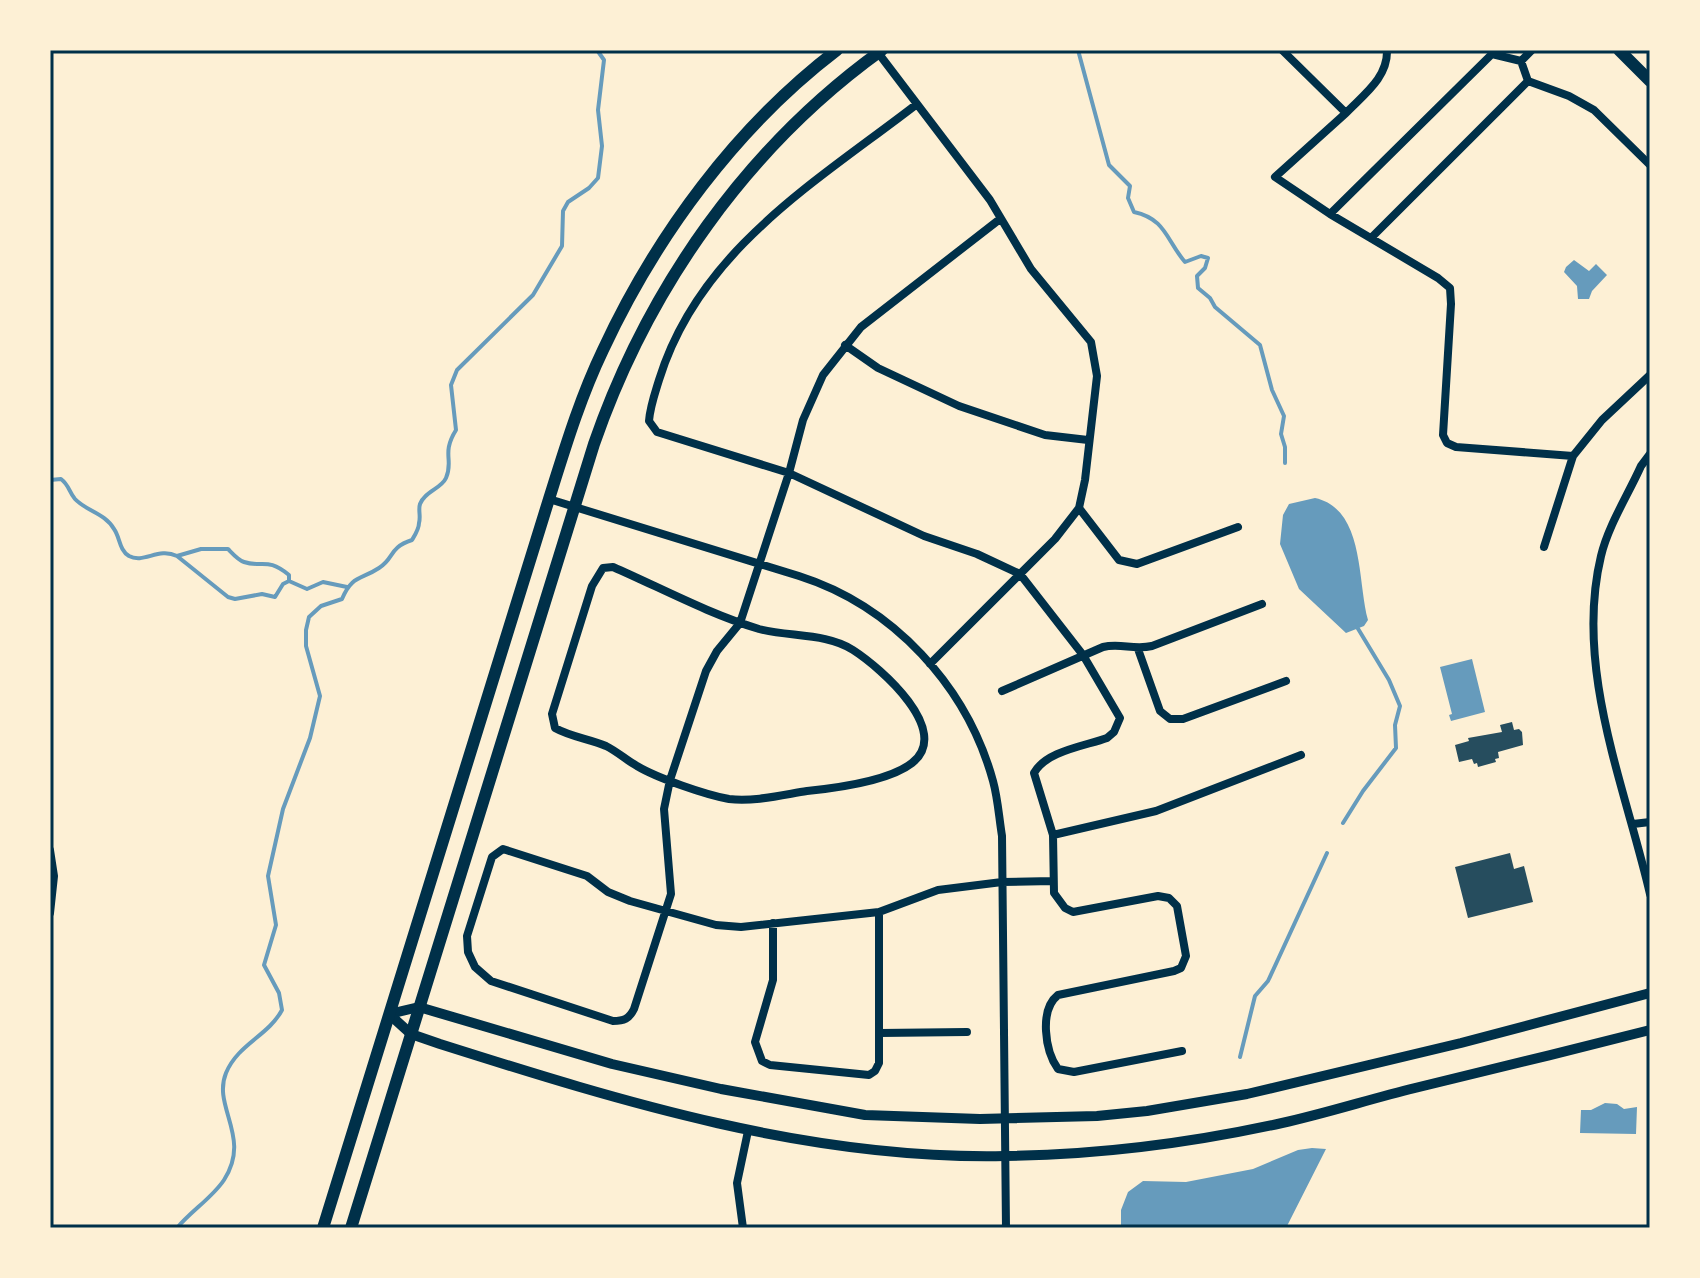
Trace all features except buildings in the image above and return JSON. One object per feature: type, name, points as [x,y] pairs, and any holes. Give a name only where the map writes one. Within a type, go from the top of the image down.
[{"type":"main road","points":[[323,1228],[576,413],[602,351],[666,236],[725,158],[794,87],[837,50]]},
{"type":"main road","points":[[1619,50],[1650,81]]},
{"type":"main road","points":[[351,1228],[599,430],[619,380],[652,313],[709,223],[774,143],[816,103],[879,51]]},
{"type":"street","points":[[1282,50],[1346,113]]},
{"type":"street","points":[[1387,50],[1380,77],[1346,113],[1275,177],[1450,288],[1443,435],[1447,443],[1456,447],[1573,456]]},
{"type":"street","points":[[1521,61],[1532,50]]},
{"type":"street","points":[[879,51],[990,200],[1031,269],[1091,342],[1097,376],[1079,508],[1055,539],[930,664]]},
{"type":"street","points":[[1330,214],[1492,54],[1521,61]]},
{"type":"street","points":[[1521,61],[1528,81]]},
{"type":"street","points":[[1528,81],[1569,96],[1594,110],[1650,165]]},
{"type":"street","points":[[1371,238],[1528,81]]},
{"type":"street","points":[[917,104],[743,241],[685,316],[668,352],[649,421],[657,432],[789,473],[924,536],[977,554],[1020,574],[1083,655],[1116,709],[1119,724],[1107,738],[1051,757],[1039,764],[1034,773],[1053,835],[1053,881],[1058,902],[1073,912],[1158,896],[1169,898],[1177,906],[1186,956],[1181,968],[1174,971],[1058,995],[1050,1001],[1047,1013],[1048,1043],[1053,1063],[1058,1069],[1074,1072],[1182,1051]]},
{"type":"street","points":[[1000,219],[861,327],[823,375],[803,420],[740,623],[717,651],[706,671],[670,780],[664,809],[672,882],[665,911],[631,1016],[623,1021],[613,1021],[491,981],[475,967],[468,952],[467,936],[487,867],[496,852],[503,849],[587,876],[608,892],[665,911],[716,925],[741,927],[879,912],[938,890],[1002,882],[1053,881]]},
{"type":"street","points":[[845,345],[878,368],[959,406],[1045,435],[1088,440]]},
{"type":"street","points":[[1544,547],[1573,456],[1602,420],[1650,375]]},
{"type":"street","points":[[1650,454],[1641,466],[1602,553],[1593,611],[1592,642],[1616,767],[1650,894]]},
{"type":"street","points":[[549,499],[811,580],[857,602],[898,632],[930,664],[964,711],[994,784],[1002,836],[1006,1228]]},
{"type":"street","points":[[1079,508],[1119,560],[1128,564],[1137,564],[1238,527]]},
{"type":"street","points":[[613,567],[740,623],[839,643],[854,650],[885,676],[910,703],[926,739],[923,750],[907,766],[842,787],[728,799],[670,780],[638,767],[603,745],[555,728],[552,714],[596,576],[603,568],[613,567]]},
{"type":"street","points":[[1002,691],[1083,655],[1118,644],[1138,649],[1152,646],[1262,604]]},
{"type":"street","points":[[1138,649],[1160,711],[1170,719],[1183,719],[1286,681]]},
{"type":"street","points":[[1053,835],[1156,811],[1301,755]]},
{"type":"street","points":[[1633,824],[1650,822]]},
{"type":"street","points":[[1639,849],[1650,846]]},
{"type":"street","points":[[50,850],[54,876],[50,913]]},
{"type":"street","points":[[773,923],[773,980],[755,1042],[762,1061],[770,1065],[869,1075],[879,1063],[879,912]]},
{"type":"street","points":[[389,1014],[419,1007],[612,1064],[759,1097],[865,1115],[1005,1118],[1097,1116],[1247,1094],[1461,1043],[1650,993]]},
{"type":"street","points":[[389,1014],[411,1034],[648,1107],[748,1131],[870,1150],[1006,1156],[1136,1148],[1221,1135],[1285,1122],[1650,1030]]},
{"type":"street","points":[[880,1033],[967,1032]]},
{"type":"street","points":[[743,1228],[737,1183],[748,1131]]},
{"type":"water","points":[[1574,260],[1589,271],[1596,264],[1607,275],[1589,299],[1578,299],[1577,286],[1564,272]]},
{"type":"water","points":[[1315,498],[1331,505],[1343,516],[1356,548],[1368,620],[1364,626],[1346,633],[1299,589],[1280,544],[1283,515],[1289,504]]},
{"type":"water","points":[[1472,659],[1485,712],[1451,721],[1440,667]]},
{"type":"water","points":[[1605,1103],[1617,1104],[1624,1109],[1637,1107],[1636,1134],[1580,1133],[1581,1110],[1591,1110]]},
{"type":"water","points":[[1326,1149],[1286,1228],[1121,1228],[1121,1210],[1128,1192],[1143,1181],[1186,1182],[1253,1169],[1298,1150]]},
{"type":"waterway","points":[[177,1228],[219,1187],[232,1164],[233,1136],[223,1086],[226,1073],[238,1055],[269,1027],[282,1010],[279,993],[264,965],[276,925],[268,876],[283,809],[310,738],[320,696],[306,646],[309,617],[321,606],[342,599],[353,582],[379,568],[399,546],[412,540],[418,527],[422,500],[446,478],[449,445],[456,430],[451,385],[457,370],[533,295],[562,246],[563,211],[568,202],[598,178],[602,146],[598,110],[604,60],[597,50]]},
{"type":"waterway","points":[[1078,50],[1109,165],[1130,186],[1128,198],[1134,212],[1145,215],[1159,225],[1185,262],[1201,256],[1208,258],[1205,268],[1197,276],[1198,288],[1215,307],[1260,345],[1272,390],[1284,416],[1281,434],[1285,463]]},
{"type":"waterway","points":[[50,480],[61,479],[79,503],[110,524],[129,556],[140,558],[164,553],[177,556],[228,597],[235,599],[262,594],[275,597],[283,584],[289,581]]},
{"type":"waterway","points":[[177,556],[201,549],[228,549],[244,562],[275,566],[289,575],[289,581],[307,589],[323,582],[347,587]]},
{"type":"waterway","points":[[1343,823],[1396,748],[1395,725],[1400,706],[1389,680],[1357,627]]},
{"type":"waterway","points":[[1240,1057],[1255,996],[1268,981],[1327,853]]}]
